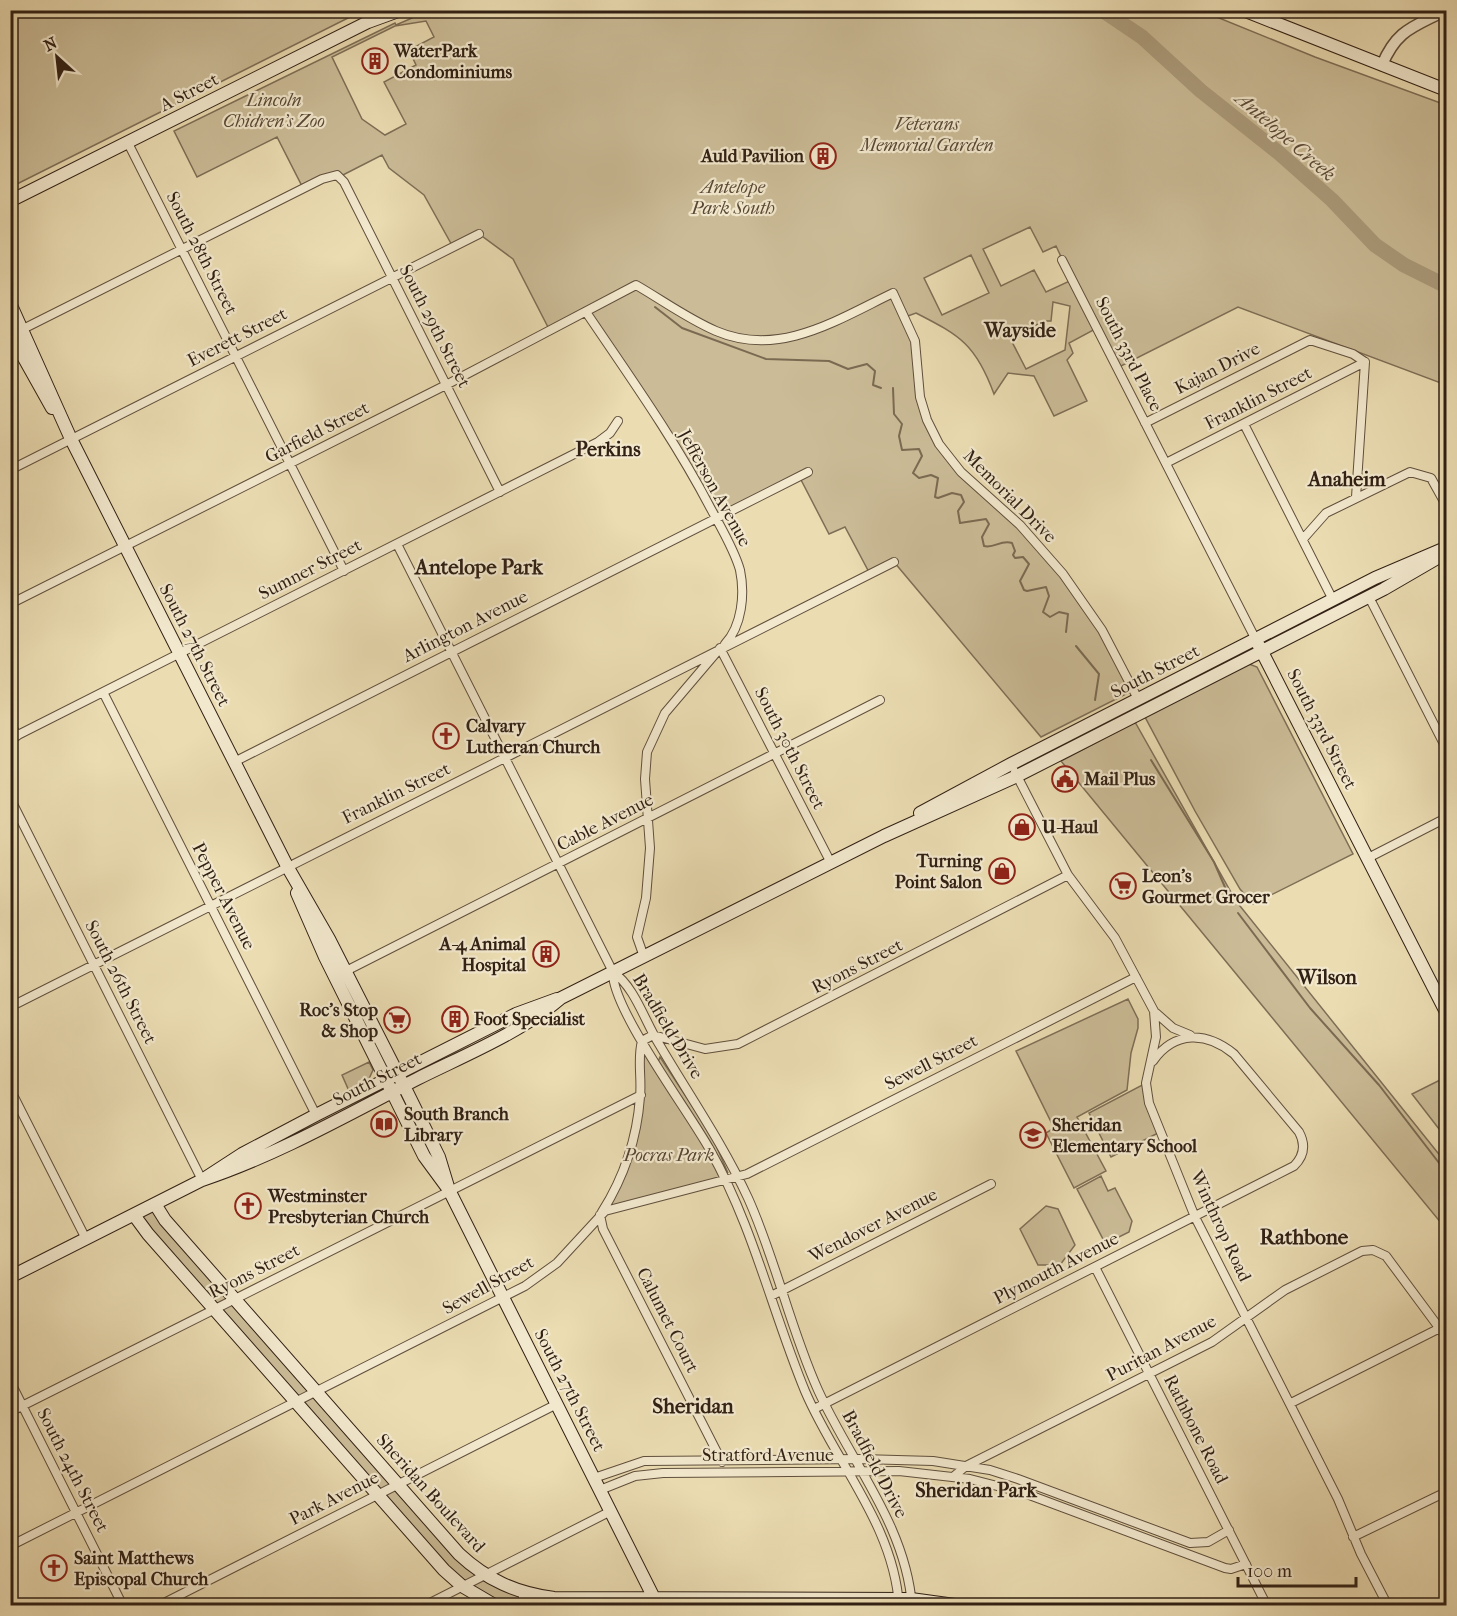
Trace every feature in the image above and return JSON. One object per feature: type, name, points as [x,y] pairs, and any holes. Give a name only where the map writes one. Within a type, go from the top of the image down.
[{"type":"main road","name":"A Street","points":[[10,201],[387,12],[401,10]]},
{"type":"main road","points":[[1243,10],[1446,90]]},
{"type":"main road","name":"South 27th Street","points":[[10,303],[71,439],[286,866],[345,971],[395,1083]]},
{"type":"main road","name":"South 27th Street","points":[[10,333],[14,350],[71,439]]},
{"type":"main road","name":"South Street","points":[[10,1277],[202,1180],[270,1153],[526,1009],[561,998],[644,957],[1259,645],[1333,600],[1400,566],[1446,548]]},
{"type":"main road","name":"South Street","points":[[1014,770],[1138,699],[1369,597],[1446,553]]},
{"type":"main road","name":"South 33rd Street","points":[[1259,645],[1446,1012]]},
{"type":"main road","name":"South 27th Street","points":[[286,866],[304,912],[395,1083],[439,1157],[449,1190],[656,1602]]},
{"type":"main road","name":"South Street","points":[[202,1180],[242,1154],[316,1115],[395,1083]]},
{"type":"main road","name":"Sheridan Boulevard","points":[[155,1204],[165,1220],[459,1554],[484,1575],[523,1599],[656,1602],[905,1602],[962,1605]]},
{"type":"main road","points":[[134,1215],[296,1402],[462,1587],[496,1605]]},
{"type":"street","points":[[1382,65],[1391,45],[1400,35],[1446,10]]},
{"type":"street","name":"South 28th Street","points":[[128,143],[344,571]]},
{"type":"street","name":"South 29th Street","points":[[182,249],[322,179],[333,174],[339,177],[500,492]]},
{"type":"street","name":"Everett Street","points":[[10,470],[479,234]]},
{"type":"street","points":[[23,329],[182,249]]},
{"type":"street","name":"South 33rd Place","points":[[1062,260],[1166,463]]},
{"type":"street","name":"Garfield Street","points":[[10,604],[446,385],[636,285]]},
{"type":"street","name":"Memorial Drive","points":[[636,285],[716,331],[758,340],[784,339],[813,332],[893,293],[915,341],[920,397],[939,444],[961,472],[1020,525],[1063,574],[1102,630],[1138,699]]},
{"type":"street","name":"Jefferson Avenue","points":[[586,312],[686,461],[737,563],[742,594],[737,623],[732,634],[665,713],[652,738],[645,767],[650,818],[649,873],[637,937],[644,957]]},
{"type":"street","name":"Kajan Drive","points":[[1145,423],[1305,342],[1314,340],[1353,354],[1365,362]]},
{"type":"street","points":[[1356,497],[1365,362]]},
{"type":"street","name":"Franklin Street","points":[[1166,463],[1365,362]]},
{"type":"street","name":"Sumner Street","points":[[14,737],[598,442],[610,433],[618,422]]},
{"type":"street","points":[[1244,424],[1333,600]]},
{"type":"street","name":"South 33rd Street","points":[[1166,463],[1259,645]]},
{"type":"street","name":"Arlington Avenue","points":[[234,762],[808,472]]},
{"type":"street","points":[[1303,539],[1326,513],[1410,472],[1424,474],[1436,484],[1446,505]]},
{"type":"street","points":[[397,544],[613,972]]},
{"type":"street","name":"Franklin Street","points":[[10,1006],[894,562]]},
{"type":"street","points":[[1369,597],[1446,748]]},
{"type":"street","name":"South 30th Street","points":[[720,648],[831,863]]},
{"type":"street","name":"Pepper Avenue","points":[[103,692],[316,1115]]},
{"type":"street","name":"Cable Avenue","points":[[345,971],[880,700]]},
{"type":"street","points":[[10,722],[14,737]]},
{"type":"street","name":"Winthrop Road","points":[[1014,770],[1068,875],[1110,931],[1154,1011],[1157,1027],[1146,1083],[1149,1103],[1195,1216],[1291,1403],[1338,1499],[1353,1537],[1388,1605]]},
{"type":"street","name":"South 26th Street","points":[[10,798],[202,1180]]},
{"type":"street","points":[[1368,858],[1446,818]]},
{"type":"street","name":"Ryons Street","points":[[653,1035],[705,1049],[738,1044],[1068,875]]},
{"type":"street","name":"Bradfield Drive","points":[[613,972],[622,979],[653,1035],[712,1129],[738,1177],[763,1235],[824,1404],[882,1507],[895,1537],[905,1602]]},
{"type":"street","name":"Bradfield Drive","points":[[613,972],[612,983],[642,1041],[727,1180],[814,1409],[882,1536],[905,1602]]},
{"type":"street","name":"Sewell Street","points":[[10,1546],[504,1297],[558,1263],[600,1215],[610,1209],[738,1177],[1136,977]]},
{"type":"street","points":[[1154,1011],[1173,1028],[1193,1036]]},
{"type":"street","points":[[600,1215],[613,1194],[629,1158],[640,1095],[642,1041],[653,1035]]},
{"type":"street","points":[[1150,1066],[1170,1043],[1193,1036]]},
{"type":"street","name":"Plymouth Avenue","points":[[814,1409],[1294,1166],[1304,1149],[1299,1132],[1234,1054],[1210,1038],[1193,1036]]},
{"type":"street","points":[[10,1089],[86,1239]]},
{"type":"street","name":"Ryons Street","points":[[10,1412],[640,1095]]},
{"type":"street","name":"Wendover Avenue","points":[[771,1296],[991,1184]]},
{"type":"street","name":"Calumet Court","points":[[600,1215],[603,1229],[721,1460],[725,1472]]},
{"type":"street","name":"Puritan Avenue","points":[[953,1477],[966,1466],[1212,1342],[1285,1290],[1362,1251],[1381,1252],[1389,1259],[1440,1328]]},
{"type":"street","name":"Rathbone Road","points":[[1095,1267],[1268,1605]]},
{"type":"street","points":[[1291,1403],[1440,1328],[1446,1337]]},
{"type":"street","name":"South 24th Street","points":[[10,1381],[123,1605]]},
{"type":"street","name":"Park Avenue","points":[[158,1605],[557,1404]]},
{"type":"street","name":"Stratford Avenue","points":[[597,1484],[644,1461],[905,1460],[966,1466],[1026,1482],[1190,1543],[1208,1542],[1229,1530]]},
{"type":"street","name":"Stratford Avenue","points":[[597,1484],[613,1483],[647,1473],[899,1471],[953,1477],[1024,1493],[1225,1568],[1231,1569],[1246,1563]]},
{"type":"street","points":[[1353,1537],[1446,1492]]},
{"type":"street","points":[[424,1605],[611,1511]]},
{"type":"green space","name":"Lincoln Chidren's Zoo","points":[[11,10],[362,10],[362,11],[11,187]]},
{"type":"green space","name":"Antelope Park South","points":[[428,11],[1202,11],[1315,57],[1446,105],[1446,385],[1238,307],[1117,368],[1097,328],[1069,343],[1073,353],[1067,360],[1087,401],[1054,416],[1034,376],[1008,373],[994,394],[981,364],[956,336],[916,313],[905,317],[912,333],[919,388],[939,444],[994,501],[1082,600],[1134,690],[1041,737],[894,562],[870,574],[845,527],[829,534],[799,476],[715,518],[688,466],[586,313],[550,331],[513,259],[479,234],[453,247],[424,195],[389,168],[382,155],[339,177],[303,188],[277,137],[197,177],[174,131],[395,23],[396,25]],"holes":[[[426,21],[434,37],[409,50],[416,65],[384,82],[406,124],[385,135],[362,119],[332,57],[395,26]],[[1030,227],[1043,252],[1056,246],[1072,280],[1046,292],[1034,270],[1001,286],[983,249]],[[971,255],[989,293],[942,315],[924,278]],[[1053,302],[1070,306],[1065,350],[1026,369],[1010,338],[1044,321],[1051,321]]]},
{"type":"green space","points":[[1249,664],[1257,667],[1353,854],[1253,904],[1240,889],[1145,717]]},
{"type":"green space","points":[[1135,722],[1236,901],[1446,1163],[1446,1229],[1061,761]]},
{"type":"green space","points":[[1128,999],[1138,1019],[1138,1028],[1131,1053],[1127,1090],[1077,1117],[1106,1171],[1074,1188],[1046,1133],[1054,1128],[1016,1051]]},
{"type":"green space","name":"Pocras Park","points":[[642,1041],[727,1181],[605,1211],[635,1137]]},
{"type":"green space","points":[[660,1057],[712,1136],[728,1173],[658,1062]]},
{"type":"green space","points":[[369,1062],[373,1070],[368,1081],[349,1091],[342,1075]]},
{"type":"green space","points":[[1446,1077],[1446,1138],[1412,1094]]},
{"type":"green space","points":[[1146,1083],[1160,1132],[1111,1157],[1089,1113]]},
{"type":"green space","points":[[1101,1176],[1108,1191],[1115,1188],[1132,1221],[1129,1232],[1111,1241],[1103,1239],[1077,1189]]},
{"type":"green space","points":[[155,1204],[459,1554],[523,1593],[962,1605],[496,1606],[462,1586],[134,1215]]},
{"type":"green space","points":[[1046,1206],[1058,1209],[1075,1245],[1060,1265],[1038,1265],[1020,1229]]},
{"type":"waterway","name":"Antelope Creek","points":[[1102,10],[1142,37],[1201,91],[1279,153],[1332,200],[1375,245],[1404,265],[1446,286]]},
{"type":"waterway","points":[[655,307],[682,328],[766,359],[829,361],[848,369],[867,364],[875,371],[873,385],[881,388]]},
{"type":"waterway","points":[[893,388],[894,414],[902,424],[899,436],[902,450],[919,449],[922,456],[913,473],[919,478],[931,475],[938,478],[935,497],[952,493],[961,495],[964,502],[958,511],[960,523],[986,519],[989,524],[982,537],[984,546],[1004,542],[1012,543],[1015,558],[1023,557],[1029,564],[1020,581],[1024,590],[1046,587],[1049,596],[1043,612],[1050,617],[1059,612],[1068,614],[1066,632]]},
{"type":"waterway","points":[[1076,646],[1099,674],[1095,700]]},
{"type":"waterway","points":[[1151,760],[1214,862],[1231,901]]},
{"type":"waterway","points":[[1238,913],[1310,1008],[1379,1085],[1446,1172]]},
{"type":"place","name":"WaterPark Condominiums","points":[[375,61]]},
{"type":"place","name":"Auld Pavilion","points":[[823,156]]},
{"type":"place","name":"Calvary Lutheran Church","points":[[446,736]]},
{"type":"place","name":"Mail Plus","points":[[1065,779]]},
{"type":"place","name":"U-Haul","points":[[1022,827]]},
{"type":"place","name":"Turning Point Salon","points":[[1002,871]]},
{"type":"place","name":"Leon's Gourmet Grocer","points":[[1123,886]]},
{"type":"place","name":"A-4 Animal Hospital","points":[[546,954]]},
{"type":"place","name":"Foot Specialist","points":[[455,1019]]},
{"type":"place","name":"Roc's Stop & Shop","points":[[397,1020]]},
{"type":"place","name":"South Branch Library","points":[[384,1124]]},
{"type":"place","name":"Sheridan Elementary School","points":[[1033,1135]]},
{"type":"place","name":"Westminster Presbyterian Church","points":[[248,1206]]},
{"type":"place","name":"Saint Matthews Episcopal Church","points":[[54,1568]]},
{"type":"district","name":"Wayside","points":[[1020,330]]},
{"type":"district","name":"Perkins","points":[[608,449]]},
{"type":"district","name":"Anaheim","points":[[1347,479]]},
{"type":"district","name":"Antelope Park","points":[[479,567]]},
{"type":"district","name":"Wilson","points":[[1327,977]]},
{"type":"district","name":"Rathbone","points":[[1304,1237]]},
{"type":"district","name":"Sheridan","points":[[693,1406]]},
{"type":"district","name":"Sheridan Park","points":[[976,1490]]},
{"type":"park label","name":"Veterans Memorial Garden","points":[[927,134]]}]
